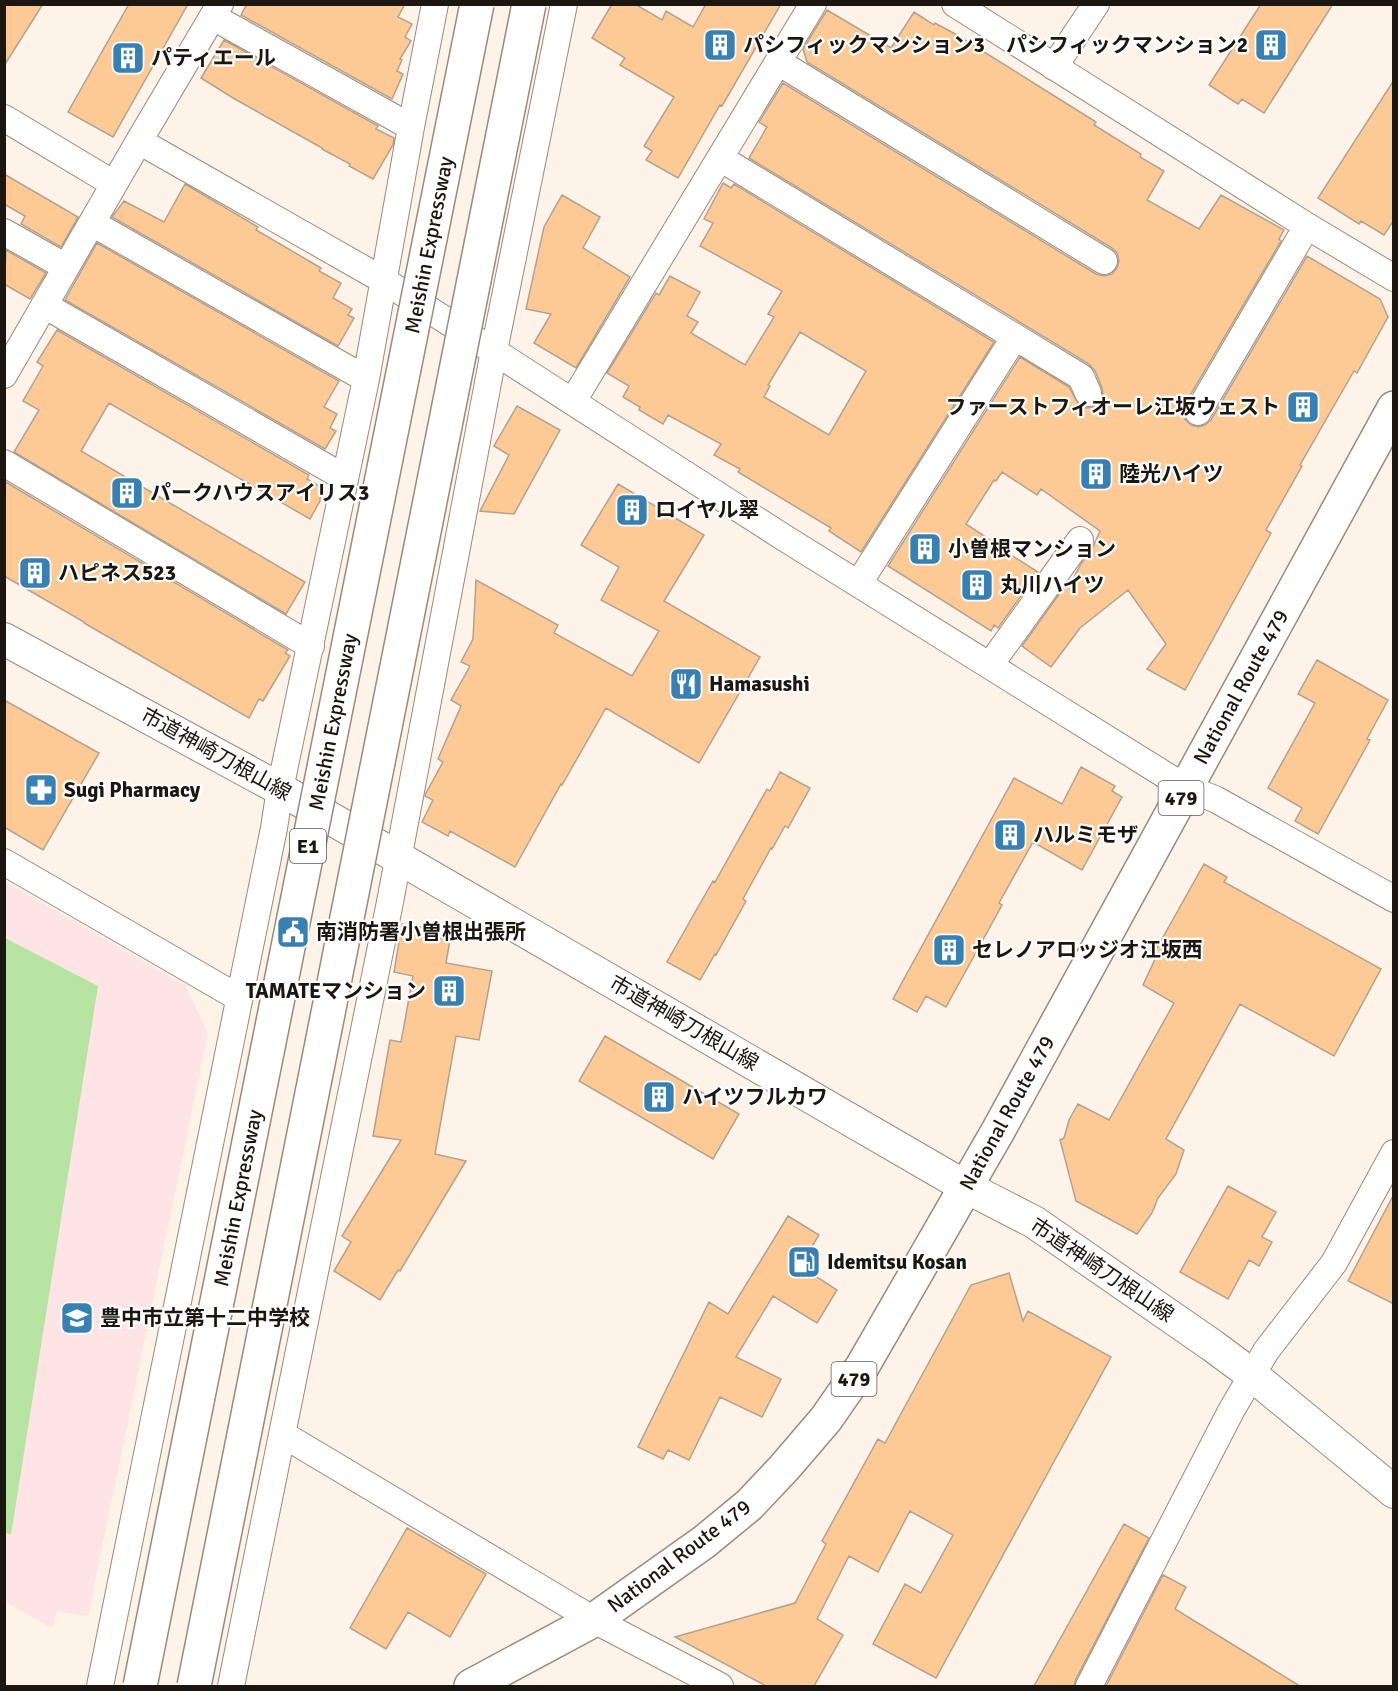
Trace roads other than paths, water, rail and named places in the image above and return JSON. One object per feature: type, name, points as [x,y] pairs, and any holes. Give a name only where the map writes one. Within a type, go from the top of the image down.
[{"type":"highway","name":"Meishin Expressway","points":[[140,1686],[477,4]]},
{"type":"highway","name":"E1","points":[[194,1686],[529,4]]},
{"type":"highway","name":"National Route 479","points":[[479,1685],[594,1620],[704,1542],[749,1505],[826,1419],[862,1367],[966,1187],[1394,408]]},
{"type":"street","points":[[231,1686],[399,859],[494,351],[564,4]]},
{"type":"street","points":[[573,401],[813,4]]},
{"type":"street","points":[[955,4],[1394,278]]},
{"type":"street","points":[[1054,67],[1096,4]]},
{"type":"street","points":[[100,1686],[274,828],[279,789],[366,379],[435,5]]},
{"type":"street","points":[[4,375],[217,11],[411,127]]},
{"type":"street","points":[[778,62],[1104,261]]},
{"type":"street","points":[[4,118],[114,184]]},
{"type":"street","points":[[139,141],[383,280],[783,537],[1186,788],[1215,799],[1394,899]]},
{"type":"street","points":[[720,158],[1081,377],[1088,393]]},
{"type":"street","points":[[92,223],[366,379]]},
{"type":"street","points":[[1198,412],[1307,225]]},
{"type":"street","points":[[4,232],[66,267]]},
{"type":"street","points":[[44,305],[345,478]]},
{"type":"street","points":[[859,584],[1014,338]]},
{"type":"street","points":[[4,462],[311,645]]},
{"type":"street","points":[[990,665],[1080,540]]},
{"type":"street","name":"市道神崎刀根山線","points":[[4,639],[279,789],[966,1187],[1034,1222],[1252,1375],[1394,1492]]},
{"type":"street","points":[[4,862],[239,998]]},
{"type":"street","points":[[1089,1686],[1231,1411],[1266,1351],[1334,1263],[1394,1153]]},
{"type":"street","points":[[282,1434],[594,1620],[720,1686]]},
{"type":"place","name":"パシフィックマンション3","points":[[720,45]]},
{"type":"place","name":"パシフィックマンション2","points":[[1271,45]]},
{"type":"place","name":"パティエール","points":[[128,58]]},
{"type":"place","name":"ファーストフィオーレ江坂ウェスト","points":[[1303,407]]},
{"type":"place","name":"陸光ハイツ","points":[[1096,474]]},
{"type":"place","name":"パークハウスアイリス3","points":[[127,493]]},
{"type":"place","name":"ロイヤル翠","points":[[632,510]]},
{"type":"place","name":"小曽根マンション","points":[[925,549]]},
{"type":"place","name":"ハピネス523","points":[[35,573]]},
{"type":"place","name":"丸川ハイツ","points":[[977,585]]},
{"type":"place","name":"Hamasushi","points":[[686,684]]},
{"type":"place","name":"Sugi Pharmacy","points":[[41,790]]},
{"type":"place","name":"ハルミモザ","points":[[1010,835]]},
{"type":"place","name":"南消防署小曽根出張所","points":[[293,932]]},
{"type":"place","name":"セレノアロッジオ江坂西","points":[[949,950]]},
{"type":"place","name":"TAMATEマンション","points":[[449,991]]},
{"type":"place","name":"ハイツフルカワ","points":[[659,1097]]},
{"type":"place","name":"Idemitsu Kosan","points":[[804,1262]]},
{"type":"place","name":"豊中市立第十二中学校","points":[[77,1318]]}]
